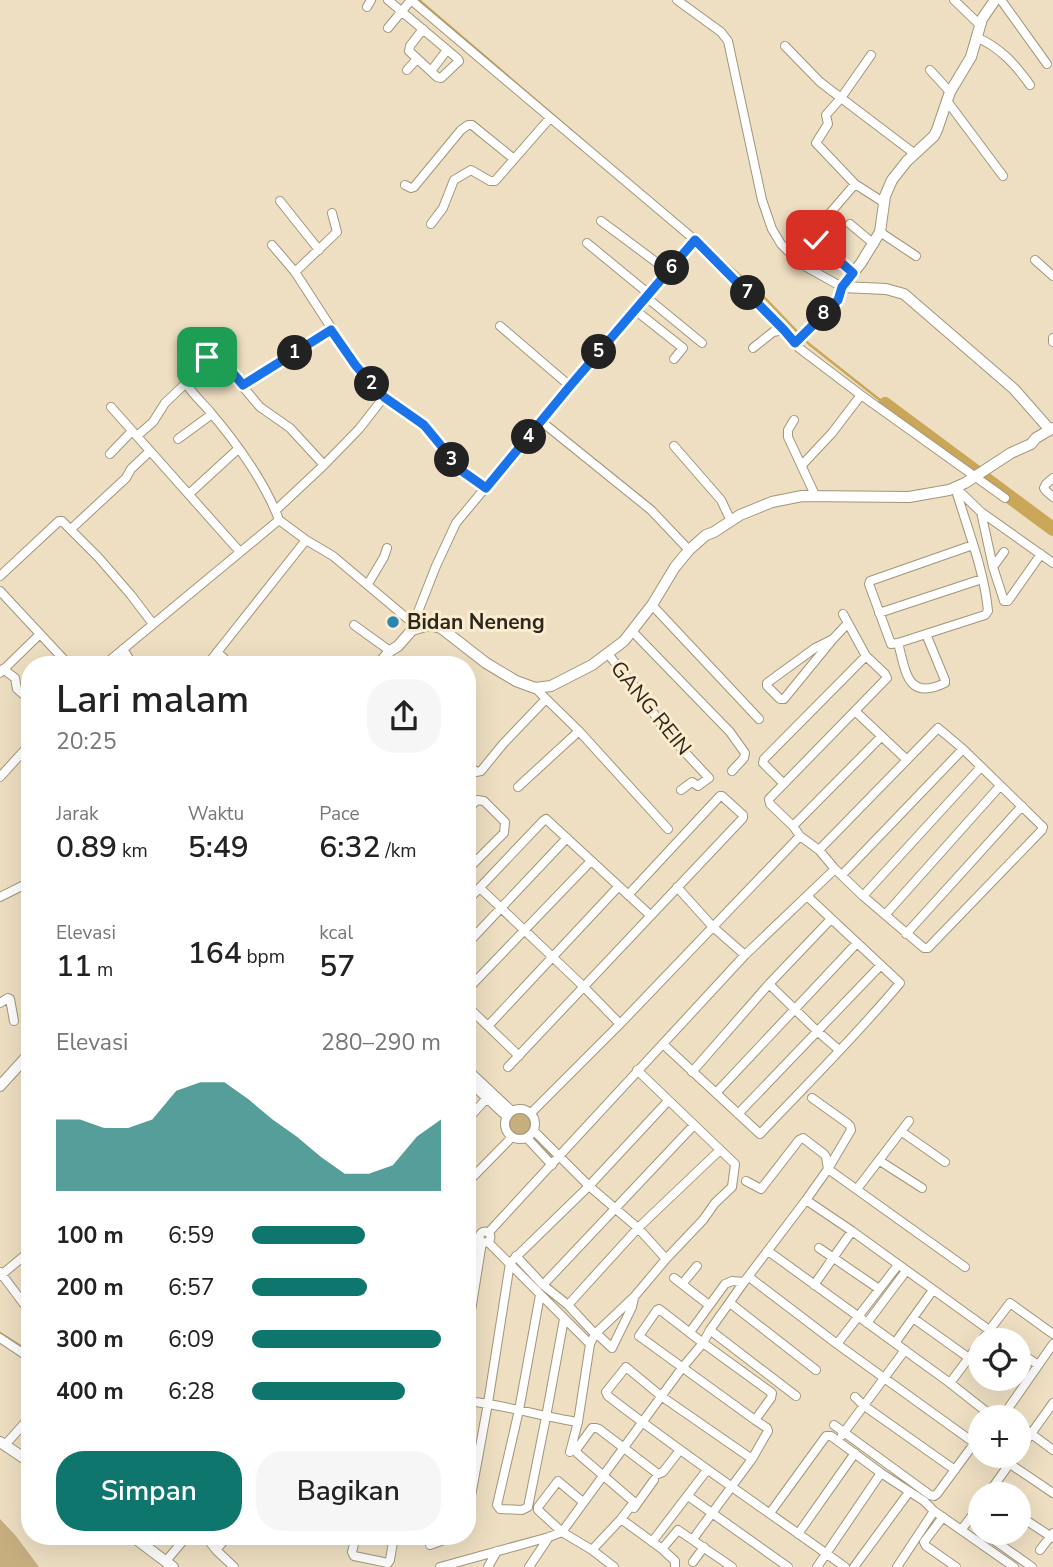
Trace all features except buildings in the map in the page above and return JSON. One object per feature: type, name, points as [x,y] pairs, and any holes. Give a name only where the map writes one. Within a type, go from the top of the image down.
[{"type":"street","points":[[388,0],[447,50],[458,60],[441,78],[410,54],[409,49],[422,29]]},
{"type":"street","points":[[388,28],[411,0],[695,240],[810,357],[1005,498]]},
{"type":"street","points":[[186,383],[251,468],[279,520],[333,556],[415,625],[441,628],[502,674],[535,688],[551,686],[582,670],[624,641],[689,550],[706,535],[731,521],[772,502],[794,497],[925,496],[955,487],[975,477],[1052,429],[1014,389],[904,294],[886,289],[842,287],[801,264],[781,244],[772,229],[762,200],[726,37],[677,0]]},
{"type":"street","points":[[954,0],[980,25]]},
{"type":"street","points":[[795,343],[838,300],[842,287],[874,244],[880,232],[883,202],[892,180],[934,136],[948,97],[971,57],[987,10],[998,0],[1048,64]]},
{"type":"street","points":[[976,37],[1001,51],[1030,85]]},
{"type":"street","points":[[785,46],[816,79],[915,154]]},
{"type":"street","points":[[430,71],[447,50]]},
{"type":"street","points":[[871,55],[827,114],[828,124],[816,143],[855,184],[883,202]]},
{"type":"street","points":[[407,70],[416,59]]},
{"type":"street","points":[[930,70],[1003,176]]},
{"type":"street","points":[[431,224],[443,208],[454,180],[471,170],[495,181],[550,118]]},
{"type":"street","points":[[405,185],[414,187],[468,125],[472,125],[514,159]]},
{"type":"street","points":[[853,273],[818,243],[813,233],[855,184]]},
{"type":"street","points":[[280,201],[319,250]]},
{"type":"street","points":[[295,272],[337,231],[332,213]]},
{"type":"street","points":[[601,221],[668,271]]},
{"type":"street","points":[[850,224],[874,244]]},
{"type":"street","points":[[880,232],[916,256]]},
{"type":"street","points":[[386,656],[415,625],[436,566],[456,523],[695,240]]},
{"type":"street","points":[[587,243],[702,342]]},
{"type":"street","points":[[272,245],[295,272],[356,366],[384,397],[424,425],[462,471],[486,488]]},
{"type":"street","points":[[1035,260],[1053,276]]},
{"type":"street","points":[[635,310],[683,348]]},
{"type":"street","points":[[500,326],[570,386]]},
{"type":"street","points":[[243,385],[331,330]]},
{"type":"street","points":[[753,348],[773,331],[784,330]]},
{"type":"street","points":[[674,359],[693,335]]},
{"type":"street","points":[[110,454],[153,422],[164,403],[186,383],[193,370],[213,355],[219,357],[260,407],[290,428],[324,465]]},
{"type":"street","points":[[802,465],[832,433],[861,395]]},
{"type":"street","points":[[276,510],[359,429],[384,397]]},
{"type":"street","points":[[111,407],[240,552]]},
{"type":"street","points":[[178,439],[212,414]]},
{"type":"street","points":[[794,419],[787,434],[815,495]]},
{"type":"street","points":[[542,422],[650,510],[689,550]]},
{"type":"street","points":[[674,446],[721,500],[731,521]]},
{"type":"street","points":[[189,494],[238,449]]},
{"type":"street","points":[[71,529],[126,478],[150,450]]},
{"type":"street","points":[[1053,478],[1044,488],[1053,497]]},
{"type":"street","points":[[955,487],[981,512],[1053,563]]},
{"type":"street","points":[[955,487],[973,545],[982,579],[988,613],[892,645],[869,584],[872,579],[973,545]]},
{"type":"street","points":[[981,512],[993,567],[1004,601],[1007,602],[1041,554]]},
{"type":"street","points":[[115,656],[279,520]]},
{"type":"street","points":[[0,576],[59,521],[64,522],[131,595],[153,624]]},
{"type":"street","points":[[214,656],[306,540]]},
{"type":"street","points":[[368,584],[387,548]]},
{"type":"street","points":[[993,567],[1004,552]]},
{"type":"street","points":[[879,613],[982,579]]},
{"type":"street","points":[[0,591],[61,656]]},
{"type":"street","points":[[652,605],[758,719]]},
{"type":"street","points":[[820,850],[939,728],[1043,827],[928,948],[906,934],[863,896],[820,850],[800,836],[769,799],[887,678],[866,656],[844,614]]},
{"type":"street","points":[[833,639],[815,648],[767,683],[767,686],[784,699],[848,623]]},
{"type":"street","points":[[354,625],[390,651]]},
{"type":"street","points":[[632,631],[730,733],[745,753],[744,758],[732,771]]},
{"type":"street","points":[[21,692],[17,689],[15,678],[1,671],[40,634]]},
{"type":"street","points":[[898,643],[909,682],[914,687],[921,689],[940,685],[945,683],[945,680],[926,634]]},
{"type":"street","points":[[123,649],[127,656]]},
{"type":"street","points":[[217,652],[221,656]]},
{"type":"street","name":"GANG REIN","points":[[608,654],[642,696],[667,733],[709,778],[698,786],[692,782],[681,790]]},
{"type":"street","points":[[784,784],[763,763],[764,760],[866,656]]},
{"type":"street","points":[[535,688],[668,829]]},
{"type":"street","points":[[476,772],[483,769],[546,699]]},
{"type":"street","points":[[855,711],[907,760]]},
{"type":"street","points":[[518,787],[579,732]]},
{"type":"street","points":[[793,826],[882,736]]},
{"type":"street","points":[[476,1247],[745,955],[807,896],[839,872],[962,749]]},
{"type":"street","points":[[1,774],[21,753]]},
{"type":"street","points":[[863,896],[981,767]]},
{"type":"street","points":[[885,915],[1000,786]]},
{"type":"street","points":[[508,1067],[743,815],[722,796],[628,895]]},
{"type":"street","points":[[476,801],[484,801],[505,822],[504,833],[476,861]]},
{"type":"street","points":[[906,934],[1022,806]]},
{"type":"street","points":[[476,892],[545,819],[650,915]]},
{"type":"street","points":[[531,1113],[800,836]]},
{"type":"street","points":[[476,934],[567,838]]},
{"type":"street","points":[[476,981],[591,861]]},
{"type":"street","points":[[0,897],[21,886]]},
{"type":"street","points":[[488,1027],[618,887]]},
{"type":"street","points":[[677,887],[713,927],[745,955]]},
{"type":"street","points":[[480,888],[620,1024]]},
{"type":"street","points":[[663,1044],[760,1134],[866,1024],[900,983],[807,896]]},
{"type":"street","points":[[692,1072],[769,984],[831,919]]},
{"type":"street","points":[[716,1093],[857,943]]},
{"type":"street","points":[[738,1114],[880,966]]},
{"type":"street","points":[[769,984],[839,1050]]},
{"type":"street","points":[[0,1003],[10,999],[14,1021]]},
{"type":"street","points":[[476,1015],[519,1056]]},
{"type":"street","points":[[0,1086],[4,1074],[21,1060]]},
{"type":"street","points":[[570,1452],[578,1422],[590,1344],[595,1333],[634,1297],[732,1187],[735,1164],[637,1070]]},
{"type":"street","points":[[476,1079],[509,1114]]},
{"type":"street","points":[[476,1088],[509,1114]]},
{"type":"street","points":[[476,1110],[487,1098]]},
{"type":"street","points":[[440,1567],[549,1538],[562,1532],[806,1200],[851,1130],[850,1126],[812,1098]]},
{"type":"street","points":[[476,1469],[513,1259],[589,1186],[668,1101]]},
{"type":"street","points":[[522,1109],[531,1113],[536,1121],[534,1131],[527,1138],[516,1139],[507,1134],[505,1124],[509,1114],[522,1109]]},
{"type":"street","points":[[858,1189],[909,1121]]},
{"type":"street","points":[[543,1285],[694,1125]]},
{"type":"street","points":[[534,1131],[589,1186],[638,1228],[666,1259]]},
{"type":"street","points":[[902,1132],[945,1162]]},
{"type":"street","points":[[476,1174],[512,1137]]},
{"type":"street","points":[[527,1138],[552,1165]]},
{"type":"street","points":[[746,1181],[761,1189],[803,1138],[827,1157],[828,1169]]},
{"type":"street","points":[[568,1305],[638,1228],[720,1150]]},
{"type":"street","points":[[880,1161],[922,1188]]},
{"type":"street","points":[[828,1169],[965,1267]]},
{"type":"street","points":[[806,1200],[985,1328]]},
{"type":"street","points":[[814,1285],[852,1231]]},
{"type":"street","points":[[484,1238],[568,1305],[612,1348],[632,1307],[634,1297]]},
{"type":"street","points":[[476,1284],[484,1238]]},
{"type":"street","points":[[819,1248],[879,1289]]},
{"type":"street","points":[[768,1251],[978,1405]]},
{"type":"street","points":[[21,1258],[1,1274],[21,1300]]},
{"type":"street","points":[[513,1259],[540,1295],[590,1344]]},
{"type":"street","points":[[837,1344],[898,1265]]},
{"type":"street","points":[[682,1284],[696,1266]]},
{"type":"street","points":[[867,1323],[906,1271]]},
{"type":"street","points":[[674,1278],[709,1305]]},
{"type":"street","points":[[690,1332],[725,1284],[746,1280],[973,1442],[937,1494],[927,1498],[909,1492],[838,1440],[826,1436],[770,1513]]},
{"type":"street","points":[[895,1343],[933,1290]]},
{"type":"street","points":[[540,1295],[519,1410],[497,1505],[500,1509],[522,1510],[527,1507],[564,1319]]},
{"type":"street","points":[[730,1303],[816,1370]]},
{"type":"street","points":[[991,1328],[1010,1303],[1053,1334]]},
{"type":"street","points":[[693,1539],[752,1459],[768,1432],[767,1428],[755,1420],[682,1368],[641,1338],[639,1335],[658,1309],[772,1393],[755,1420]]},
{"type":"street","points":[[913,1318],[968,1357]]},
{"type":"street","points":[[710,1330],[796,1396]]},
{"type":"street","points":[[0,1338],[21,1352]]},
{"type":"street","points":[[1014,1405],[1053,1344]]},
{"type":"street","points":[[838,1440],[905,1350]]},
{"type":"street","points":[[950,1383],[968,1359]]},
{"type":"street","points":[[1031,1361],[1038,1366]]},
{"type":"street","points":[[752,1459],[661,1396],[626,1367],[606,1392],[707,1471],[845,1567]]},
{"type":"street","points":[[855,1397],[955,1470]]},
{"type":"street","points":[[476,1402],[578,1422]]},
{"type":"street","points":[[1053,1404],[1031,1434],[1053,1450]]},
{"type":"street","points":[[21,1425],[2,1443],[21,1456]]},
{"type":"street","points":[[834,1426],[927,1498],[934,1511],[968,1526]]},
{"type":"street","points":[[622,1520],[634,1502],[576,1450],[592,1428],[625,1448],[658,1474],[663,1472],[680,1451]]},
{"type":"street","points":[[798,1534],[855,1453]]},
{"type":"street","points":[[1016,1468],[1053,1493]]},
{"type":"street","points":[[652,1542],[707,1471]]},
{"type":"street","points":[[817,1567],[881,1473]]},
{"type":"street","points":[[592,1550],[622,1520],[654,1480]]},
{"type":"street","points":[[583,1502],[558,1481],[538,1510],[562,1532],[614,1567]]},
{"type":"street","points":[[854,1567],[909,1492]]},
{"type":"street","points":[[688,1496],[788,1567]]},
{"type":"street","points":[[897,1567],[934,1511]]},
{"type":"street","points":[[943,1517],[924,1542],[956,1567]]},
{"type":"street","points":[[622,1520],[662,1549],[675,1562],[675,1567]]},
{"type":"street","points":[[965,1525],[968,1521]]},
{"type":"street","points":[[1031,1522],[1052,1536],[1040,1550]]},
{"type":"street","points":[[965,1525],[1014,1567]]},
{"type":"street","points":[[662,1549],[677,1530],[732,1567]]},
{"type":"street","points":[[529,1567],[549,1538]]},
{"type":"street","points":[[144,1545],[169,1564],[181,1545]]},
{"type":"street","points":[[212,1545],[234,1567]]},
{"type":"street","points":[[216,1550],[220,1545]]},
{"type":"street","points":[[354,1545],[354,1556],[388,1563],[392,1545]]},
{"type":"street","points":[[1001,1545],[1032,1567]]},
{"type":"street","points":[[693,1562],[704,1547]]},
{"type":"street","points":[[488,1567],[497,1551]]},
{"type":"shaded area","points":[[517,1109],[530,1112],[535,1122],[534,1131],[560,1156],[552,1165],[527,1138],[516,1139],[507,1134],[506,1119]]},
{"type":"shaded area","points":[[0,1519],[39,1567],[0,1567]]},
{"type":"waterway","points":[[419,0],[587,144]]},
{"type":"waterway","points":[[707,246],[764,297],[809,344],[885,404]]},
{"type":"waterway","points":[[885,404],[1053,529]]},
{"type":"waterway","points":[[0,1333],[21,1346]]},
{"type":"place","name":"Bidan Neneng","points":[[393,622]]},
{"type":"route","points":[[207,357],[219,357],[243,385],[331,330],[356,366],[384,397],[424,425],[462,471],[486,488],[695,240],[795,343],[838,300],[842,287],[853,273],[816,240]]}]
